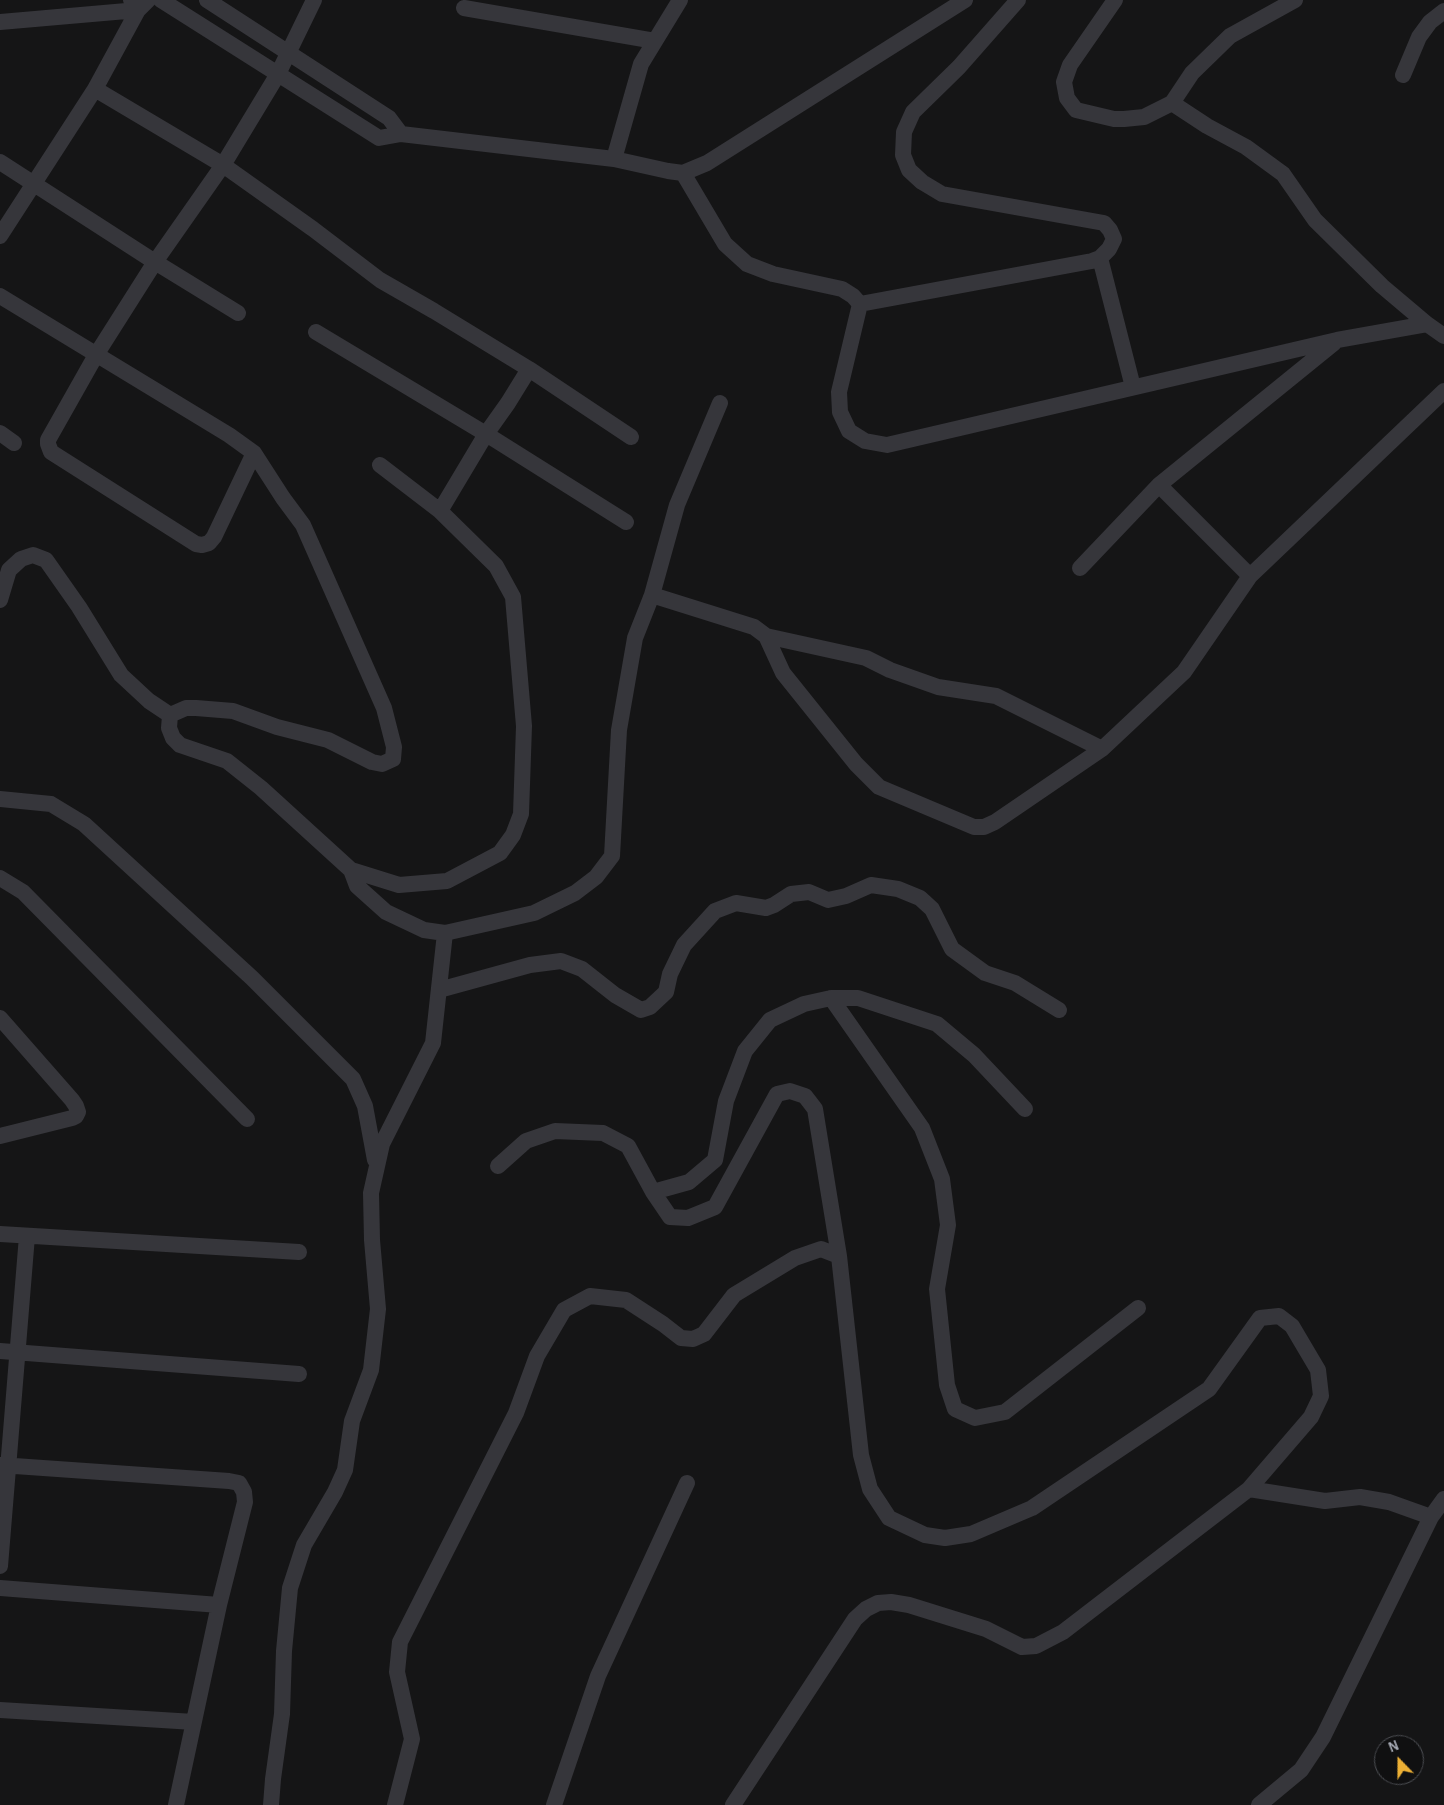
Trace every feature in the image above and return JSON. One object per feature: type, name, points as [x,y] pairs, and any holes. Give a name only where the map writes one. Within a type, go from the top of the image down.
[{"type":"street","points":[[161,0],[379,138],[401,134],[614,159],[668,171],[683,172],[707,163],[965,0]]},
{"type":"street","points":[[207,0],[389,118],[401,134]]},
{"type":"street","points":[[254,452],[214,537],[209,543],[202,545],[196,544],[51,452],[48,440],[96,355],[154,262],[223,165],[278,74],[314,0]]},
{"type":"street","points":[[614,159],[641,64],[680,0]]},
{"type":"street","points":[[860,304],[1092,261],[1100,258],[1109,249],[1114,239],[1110,230],[1104,224],[942,194],[922,182],[909,170],[903,155],[904,132],[913,112],[959,67],[1018,0]]},
{"type":"street","points":[[1115,0],[1070,65],[1064,82],[1067,98],[1076,110],[1114,119],[1144,117],[1172,103],[1192,73],[1230,36],[1295,0]]},
{"type":"street","points":[[1,20],[139,3]]},
{"type":"street","points":[[0,236],[95,89],[139,3]]},
{"type":"street","points":[[464,8],[655,41]]},
{"type":"street","points":[[1403,76],[1419,38],[1430,22],[1444,11]]},
{"type":"street","points":[[95,89],[223,165],[313,229],[380,280],[529,369],[632,437]]},
{"type":"street","points":[[1172,103],[1207,126],[1246,146],[1283,174],[1315,220],[1382,286],[1444,336]]},
{"type":"street","points":[[0,162],[34,182],[154,262],[238,313]]},
{"type":"street","points":[[683,172],[725,244],[747,264],[773,274],[842,289],[853,296],[860,304]]},
{"type":"street","points":[[1100,258],[1133,387]]},
{"type":"street","points":[[0,296],[254,452],[283,498],[303,525],[384,708],[394,747],[393,758],[382,764],[372,762],[328,740],[277,727],[233,711],[186,708],[170,715]]},
{"type":"street","points":[[860,304],[839,392],[840,412],[849,431],[865,441],[887,444],[1337,340],[1427,324]]},
{"type":"street","points":[[316,332],[486,434],[626,522]]},
{"type":"street","points":[[1080,568],[1160,485],[1337,340]]},
{"type":"street","points":[[440,511],[486,434],[508,404],[529,369]]},
{"type":"street","points":[[766,636],[783,673],[856,764],[879,787],[974,827],[984,827],[995,822],[1102,749],[1184,672],[1250,576],[1444,391]]},
{"type":"street","points":[[351,870],[357,886],[386,912],[424,930],[445,933],[534,913],[576,893],[596,877],[612,856],[619,730],[635,638],[652,595],[677,505],[720,403]]},
{"type":"street","points":[[0,433],[14,442]]},
{"type":"street","points":[[170,715],[169,728],[173,738],[180,745],[227,761],[261,788],[351,870],[400,885],[447,881],[500,853],[513,835],[521,814],[524,726],[514,597],[496,566],[440,511],[380,465]]},
{"type":"street","points":[[1160,485],[1250,576]]},
{"type":"street","points":[[0,600],[9,570],[20,559],[33,555],[46,560],[79,607],[121,675],[149,701],[170,715]]},
{"type":"street","points":[[652,595],[754,627],[766,636],[866,658],[890,670],[938,686],[996,696],[1102,749]]},
{"type":"street","points":[[0,799],[51,804],[84,824],[252,978],[353,1079],[365,1106],[377,1168]]},
{"type":"street","points":[[0,878],[23,892],[247,1119]]},
{"type":"street","points":[[439,990],[530,965],[561,961],[582,969],[615,995],[641,1010],[650,1007],[666,992],[670,974],[684,945],[715,911],[736,903],[766,908],[774,906],[791,894],[809,892],[828,900],[846,896],[871,885],[898,889],[920,898],[932,909],[952,949],[985,973],[1015,983],[1058,1010]]},
{"type":"street","points":[[271,1805],[282,1714],[284,1651],[290,1588],[304,1545],[335,1492],[345,1470],[352,1421],[371,1370],[378,1309],[372,1240],[371,1193],[382,1144],[433,1044],[445,933]]},
{"type":"street","points":[[831,998],[922,1128],[942,1179],[948,1224],[937,1288],[947,1385],[955,1409],[975,1418],[1005,1412],[1138,1308]]},
{"type":"street","points":[[653,1192],[689,1182],[715,1160],[726,1101],[745,1051],[770,1020],[804,1004],[831,998],[858,998],[937,1024],[974,1055],[1025,1109]]},
{"type":"street","points":[[0,1018],[72,1100],[78,1112],[72,1118],[0,1136]]},
{"type":"street","points":[[498,1166],[526,1141],[555,1132],[603,1133],[628,1146],[653,1192],[670,1217],[688,1218],[715,1207],[777,1094],[790,1091],[805,1096],[815,1109],[839,1256],[861,1455],[870,1489],[889,1518],[925,1535],[945,1538],[971,1534],[1032,1508],[1208,1388],[1260,1318],[1279,1316],[1292,1326],[1318,1370],[1321,1396],[1311,1417],[1249,1489],[1063,1632],[1036,1646],[1022,1647],[986,1629],[909,1605],[891,1602],[878,1603],[866,1609],[855,1619],[733,1805]]},
{"type":"street","points":[[0,1234],[299,1252]]},
{"type":"street","points":[[0,1566],[4,1466],[17,1353],[27,1236]]},
{"type":"street","points":[[395,1805],[412,1739],[397,1672],[400,1642],[516,1413],[537,1356],[564,1310],[590,1296],[626,1300],[681,1338],[693,1339],[704,1334],[734,1295],[795,1258],[821,1249],[839,1256]]},
{"type":"street","points":[[0,1351],[298,1374]]},
{"type":"street","points":[[4,1466],[229,1481],[238,1483],[244,1492],[245,1502],[219,1605],[176,1805]]},
{"type":"street","points":[[554,1805],[598,1676],[687,1483]]},
{"type":"street","points":[[1249,1489],[1325,1502],[1360,1497],[1389,1502],[1431,1517]]},
{"type":"street","points":[[1259,1805],[1301,1770],[1323,1737],[1431,1517],[1444,1499]]},
{"type":"street","points":[[0,1588],[219,1605]]},
{"type":"street","points":[[0,1710],[194,1722]]}]
